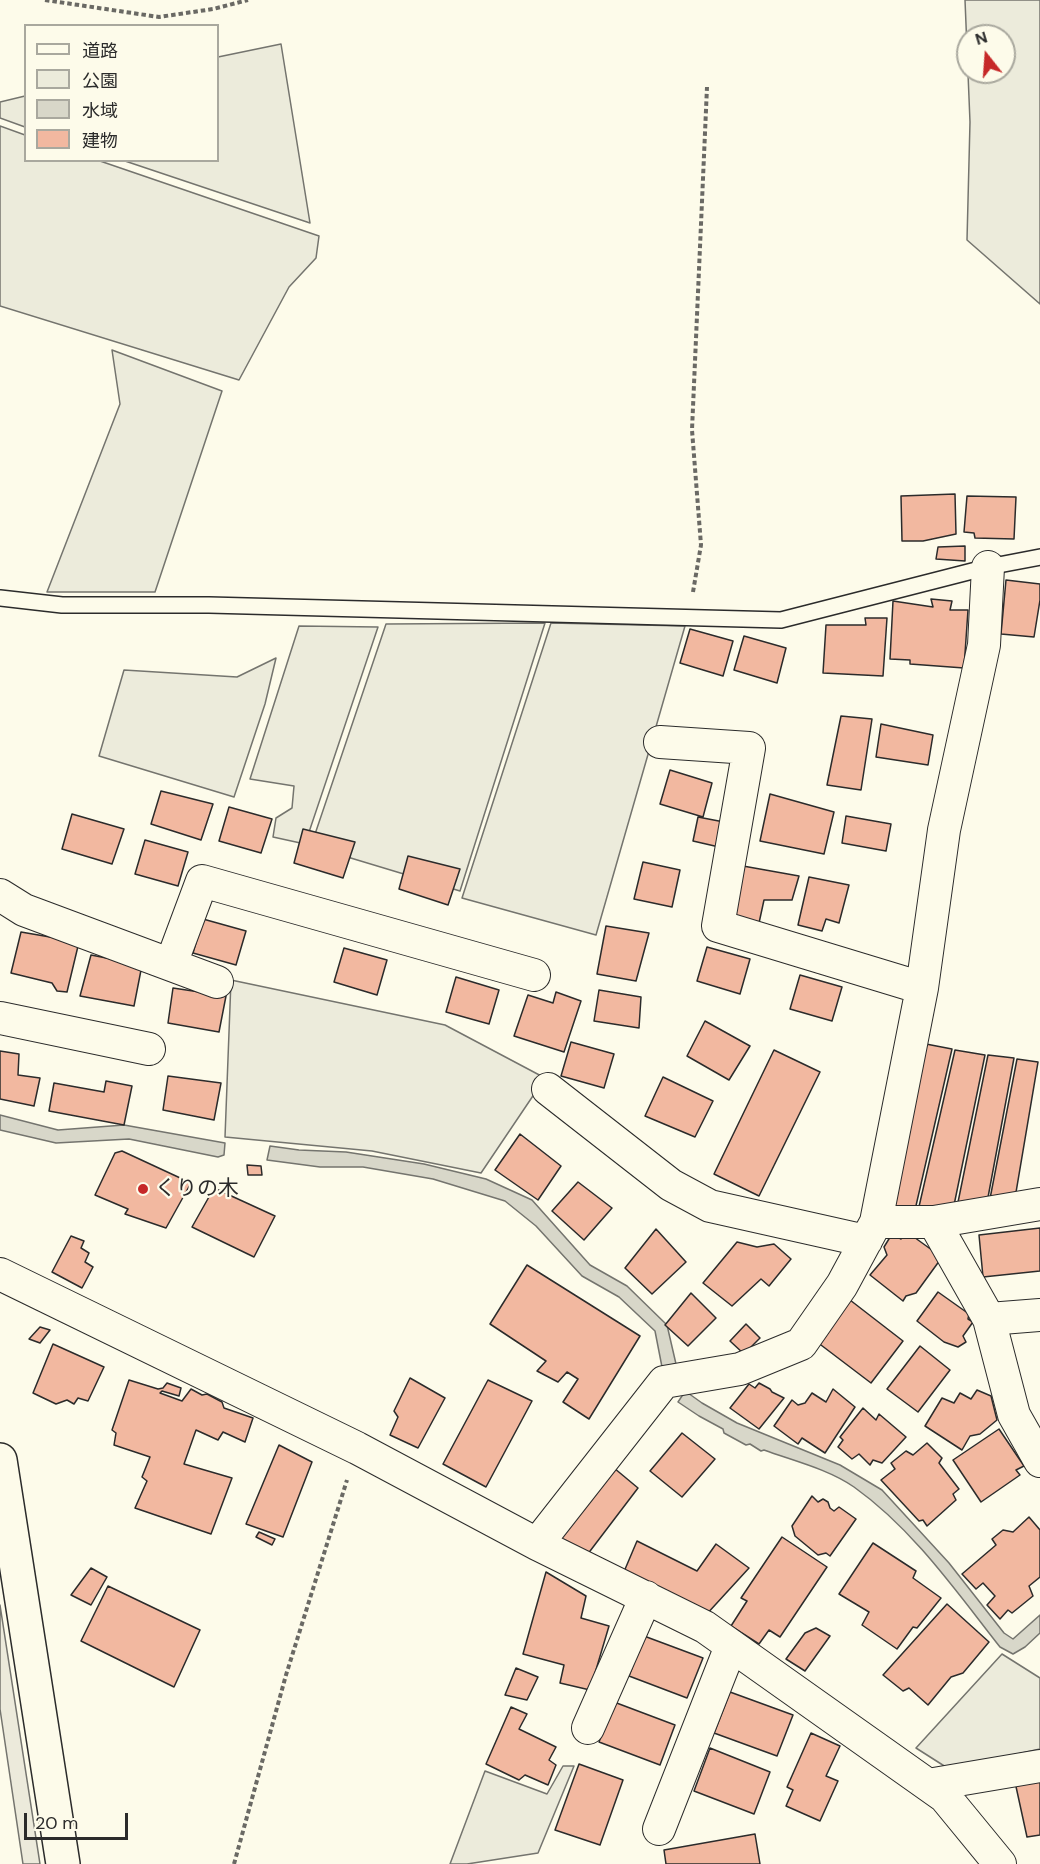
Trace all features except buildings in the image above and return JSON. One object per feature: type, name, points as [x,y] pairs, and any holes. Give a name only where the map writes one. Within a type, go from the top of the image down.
[{"type":"street","points":[[537,1544],[664,1382],[740,1370],[801,1344],[842,1285],[871,1231],[922,988],[944,830],[984,645],[988,567]]},
{"type":"street","points":[[660,742],[749,748],[718,926],[922,988]]},
{"type":"street","points":[[171,964],[202,881],[534,975]]},
{"type":"street","points":[[0,895],[24,910],[218,981]]},
{"type":"street","points":[[0,1018],[149,1050]]},
{"type":"street","points":[[548,1089],[671,1185],[710,1206],[871,1231],[1040,1204]]},
{"type":"street","points":[[934,1222],[988,1319],[1014,1415],[1040,1461]]},
{"type":"street","points":[[0,1274],[357,1448],[537,1544],[705,1627],[945,1797],[1000,1864]]},
{"type":"street","points":[[988,1319],[1040,1315]]},
{"type":"street","points":[[0,1460],[9,1584],[63,1864]]},
{"type":"street","points":[[588,1728],[646,1597]]},
{"type":"street","points":[[658,1829],[731,1646]]},
{"type":"street","points":[[928,1785],[1040,1766]]},
{"type":"lane","points":[[0,598],[62,605],[209,605],[781,620],[988,567],[1040,557]]},
{"type":"path","points":[[45,0],[159,17],[213,9],[248,0]]},
{"type":"path","points":[[688,618],[701,545],[692,430],[707,87]]},
{"type":"path","points":[[234,1864],[286,1675],[357,1448]]},
{"type":"green space","points":[[965,0],[1040,0],[1040,304],[967,240],[970,122],[968,84],[1016,84],[1016,24],[966,24]]},
{"type":"green space","points":[[281,44],[310,223],[128,162],[219,162],[219,57]]},
{"type":"green space","points":[[24,96],[24,127],[0,118],[0,102]]},
{"type":"green space","points":[[0,126],[24,135],[24,162],[103,162],[319,236],[316,258],[289,287],[239,380],[0,306]]},
{"type":"green space","points":[[112,350],[222,391],[155,592],[47,592],[120,404]]},
{"type":"green space","points":[[545,623],[460,891],[311,846],[386,624]]},
{"type":"green space","points":[[551,623],[685,626],[596,935],[462,898]]},
{"type":"green space","points":[[299,626],[378,627],[305,844],[273,837],[276,818],[292,808],[294,786],[250,779]]},
{"type":"green space","points":[[276,658],[265,704],[234,797],[99,756],[124,670],[237,677]]},
{"type":"green space","points":[[231,980],[445,1025],[545,1078],[481,1173],[372,1151],[225,1137]]},
{"type":"green space","points":[[1002,1654],[1040,1678],[1040,1749],[949,1769],[916,1748]]},
{"type":"green space","points":[[563,1766],[574,1766],[538,1853],[467,1864],[450,1864],[485,1771],[547,1794]]},
{"type":"shaded area","points":[[0,1605],[40,1864],[23,1864],[0,1709]]},
{"type":"water","points":[[0,1115],[58,1130],[124,1125],[225,1143],[224,1155],[218,1157],[129,1139],[56,1143],[0,1130]]},
{"type":"water","points":[[270,1146],[346,1152],[424,1164],[486,1179],[532,1200],[590,1265],[627,1286],[667,1325],[676,1364],[662,1367],[655,1331],[619,1297],[582,1276],[536,1226],[505,1201],[433,1179],[363,1167],[320,1167],[267,1160]]},
{"type":"water","points":[[684,1393],[688,1393],[737,1423],[840,1465],[882,1490],[949,1563],[1004,1633],[1013,1639],[1040,1615],[1040,1633],[1025,1647],[1013,1654],[1000,1647],[915,1541],[854,1487],[833,1475],[764,1450],[761,1451],[724,1433],[723,1429],[678,1402]]},
{"type":"place","name":"くりの木","points":[[143,1189]]}]
